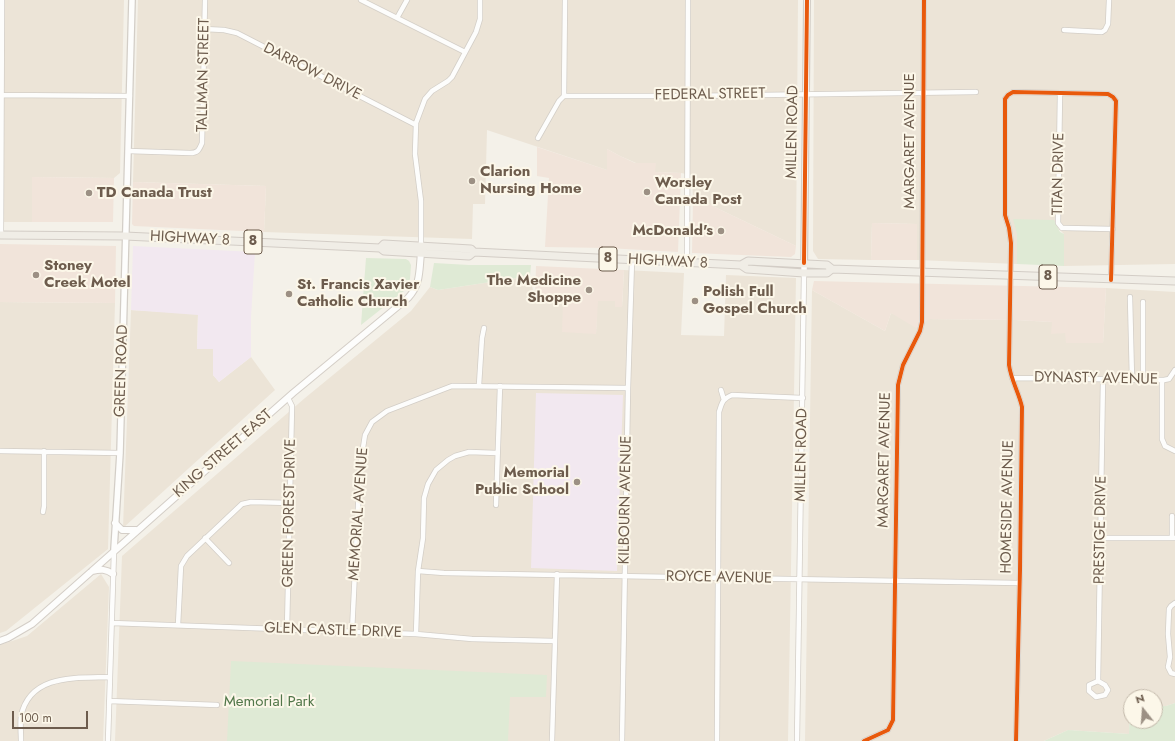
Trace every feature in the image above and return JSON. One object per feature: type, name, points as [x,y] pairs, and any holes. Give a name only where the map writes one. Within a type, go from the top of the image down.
[{"type":"main road","name":"HIGHWAY 8","points":[[0,235],[125,236],[380,248],[384,251],[421,249],[469,256],[474,252],[741,265],[747,269],[804,273],[827,273],[832,269]]},
{"type":"main road","name":"KING STREET EAST","points":[[0,641],[32,624],[91,572],[114,549],[288,398],[408,298],[415,291],[418,282],[421,249]]},
{"type":"main road","name":"HIGHWAY 8","points":[[741,265],[748,261],[804,263],[827,265],[832,269],[1175,282]]},
{"type":"main road","points":[[115,523],[122,530],[136,530]]},
{"type":"main road","points":[[91,572],[99,569],[106,569],[113,574]]},
{"type":"street","points":[[0,235],[2,0]]},
{"type":"street","name":"GREEN ROAD","points":[[108,741],[115,523],[120,453],[132,0]]},
{"type":"street","name":"TALLMAN STREET","points":[[128,151],[195,153],[199,150],[202,143],[205,0]]},
{"type":"street","points":[[361,0],[465,52]]},
{"type":"street","points":[[397,18],[407,0]]},
{"type":"street","points":[[421,249],[421,198],[415,145],[416,125],[425,99],[432,91],[452,77],[476,32],[480,20],[480,0]]},
{"type":"street","points":[[538,138],[559,101],[564,96],[565,0]]},
{"type":"street","points":[[687,262],[688,0]]},
{"type":"street","name":"MILLEN ROAD","points":[[797,741],[803,398],[807,0]]},
{"type":"street","name":"MARGARET AVENUE","points":[[864,741],[888,730],[893,720],[898,385],[903,365],[920,331],[922,322],[921,272],[924,0]]},
{"type":"street","points":[[1064,30],[1102,32],[1105,30],[1108,24],[1108,0]]},
{"type":"street","name":"DARROW DRIVE","points":[[204,29],[224,30],[237,33],[416,125]]},
{"type":"street","name":"FEDERAL STREET","points":[[564,96],[976,92]]},
{"type":"street","name":"HOMESIDE AVENUE","points":[[1016,741],[1022,407],[1009,365],[1011,243],[1005,215],[1005,99],[1008,94],[1013,92],[1108,94],[1113,96],[1116,101],[1113,229]]},
{"type":"street","name":"TITAN DRIVE","points":[[1060,93],[1058,223],[1062,228],[1113,229]]},
{"type":"street","points":[[1,95],[130,96]]},
{"type":"street","points":[[1111,280],[1113,229]]},
{"type":"street","name":"KILBOURN AVENUE","points":[[622,741],[628,388],[632,260]]},
{"type":"street","points":[[1130,296],[1132,379]]},
{"type":"street","points":[[1143,302],[1143,379]]},
{"type":"street","points":[[479,385],[484,328]]},
{"type":"street","name":"DYNASTY AVENUE","points":[[1012,378],[1162,380],[1169,378],[1175,370],[1175,365]]},
{"type":"street","name":"PRESTIGE DRIVE","points":[[1098,681],[1103,379]]},
{"type":"street","points":[[1162,380],[1162,440],[1165,446],[1175,451]]},
{"type":"street","name":"MEMORIAL AVENUE","points":[[352,632],[360,467],[365,435],[372,422],[387,411],[452,386],[479,385],[628,388]]},
{"type":"street","points":[[496,505],[500,386]]},
{"type":"street","points":[[721,390],[724,400]]},
{"type":"street","points":[[716,741],[719,412],[726,397],[732,396],[803,398]]},
{"type":"street","name":"GREEN FOREST DRIVE","points":[[287,629],[292,406],[288,398]]},
{"type":"street","points":[[0,451],[120,453]]},
{"type":"street","points":[[43,512],[44,451]]},
{"type":"street","points":[[416,634],[418,571],[423,538],[426,491],[436,470],[448,460],[469,452],[497,453]]},
{"type":"street","points":[[178,625],[181,566],[187,556],[245,502],[290,503]]},
{"type":"street","points":[[1101,538],[1174,538],[1172,516]]},
{"type":"street","points":[[205,538],[229,563]]},
{"type":"street","name":"ROYCE AVENUE","points":[[418,571],[444,573],[1019,583]]},
{"type":"street","points":[[552,741],[557,574]]},
{"type":"street","points":[[1175,603],[1169,609],[1168,634],[1170,658],[1168,667],[1171,672],[1175,674]]},
{"type":"street","name":"GLEN CASTLE DRIVE","points":[[112,623],[416,634],[472,639],[555,641]]},
{"type":"street","points":[[21,741],[21,717],[26,702],[32,693],[51,682],[66,678],[109,677]]},
{"type":"street","points":[[109,701],[217,706]]},
{"type":"shaded area","points":[[0,0],[124,0],[120,173],[114,178],[32,177],[32,222],[0,222]]},
{"type":"shaded area","points":[[138,0],[798,0],[796,246],[702,201],[693,200],[692,175],[655,172],[655,163],[636,163],[607,149],[607,170],[487,130],[485,204],[473,204],[472,239],[264,232],[266,186],[133,182]]},
{"type":"shaded area","points":[[814,0],[1175,0],[1175,264],[1064,266],[1064,234],[1058,228],[1017,234],[1017,264],[917,260],[916,224],[872,223],[871,260],[818,259],[813,251]]},
{"type":"shaded area","points":[[537,147],[607,170],[607,149],[635,163],[656,163],[655,172],[681,173],[678,252],[607,248],[545,247],[549,178],[537,176]]},
{"type":"shaded area","points":[[32,177],[114,178],[113,222],[32,222]]},
{"type":"shaded area","points":[[133,182],[266,186],[264,232],[134,226],[132,224]]},
{"type":"shaded area","points":[[693,200],[702,201],[796,246],[795,254],[791,257],[692,253]]},
{"type":"shaded area","points":[[872,223],[917,224],[917,260],[871,260]]},
{"type":"shaded area","points":[[0,244],[116,246],[115,303],[0,302]]},
{"type":"shaded area","points":[[133,246],[255,252],[251,317],[251,357],[219,382],[213,375],[213,349],[197,349],[198,315],[131,310]]},
{"type":"shaded area","points":[[536,266],[624,270],[622,307],[615,307],[615,301],[598,301],[596,334],[562,332],[563,301],[535,300]]},
{"type":"shaded area","points":[[624,270],[684,273],[681,335],[724,336],[726,275],[796,278],[788,741],[115,741],[122,556],[305,398],[411,311],[430,287],[438,290],[530,276],[535,300],[563,301],[596,334],[597,300],[615,301],[622,307]]},
{"type":"shaded area","points":[[814,281],[1106,288],[1103,343],[1066,343],[1065,333],[1051,334],[1052,322],[930,319],[916,328],[891,313],[885,331],[812,290]]},
{"type":"shaded area","points":[[1106,288],[1175,292],[1175,703],[1163,706],[1163,689],[1123,689],[1123,729],[1129,729],[1129,734],[1068,730],[1044,741],[805,741],[812,290],[885,331],[891,313],[929,319],[1052,322],[1066,333],[1103,343]]},
{"type":"shaded area","points":[[0,302],[115,303],[108,549],[6,631],[0,633]]},
{"type":"shaded area","points":[[131,310],[198,314],[197,349],[213,349],[213,375],[219,382],[251,357],[275,390],[123,528]]},
{"type":"shaded area","name":"Memorial Public School","points":[[536,393],[623,395],[617,571],[531,568]]},
{"type":"shaded area","points":[[101,574],[109,587],[103,741],[0,741],[0,645],[27,636]]},
{"type":"green space","points":[[1013,219],[1054,220],[1060,232],[1064,234],[1064,266],[1017,264],[1017,234]]},
{"type":"green space","points":[[366,258],[406,259],[411,265],[410,279],[404,291],[361,325]]},
{"type":"green space","points":[[434,263],[469,265],[531,265],[530,276],[438,290],[430,287]]},
{"type":"green space","name":"Memorial Park","points":[[231,661],[547,675],[546,697],[510,697],[508,741],[227,741]]},
{"type":"green space","points":[[1175,703],[1175,741],[1044,741],[1068,730],[1129,734],[1129,729],[1163,729],[1163,706]]},
{"type":"cycle path","points":[[804,263],[807,0]]},
{"type":"cycle path","points":[[864,741],[888,730],[893,720],[898,385],[903,365],[920,331],[922,322],[924,0]]},
{"type":"cycle path","points":[[1016,741],[1022,407],[1011,376],[1009,365],[1011,243],[1005,215],[1005,99],[1013,92],[1108,94],[1116,101],[1111,280]]},
{"type":"place","name":"Clarion Nursing Home","points":[[472,181]]},
{"type":"place","name":"Worsley Canada Post","points":[[647,192]]},
{"type":"place","name":"TD Canada Trust","points":[[89,193]]},
{"type":"place","name":"McDonald's","points":[[721,231]]},
{"type":"place","name":"Stoney Creek Motel","points":[[36,275]]},
{"type":"place","name":"The Medicine Shoppe","points":[[589,290]]},
{"type":"place","name":"St. Francis Xavier Catholic Church","points":[[289,294]]},
{"type":"place","name":"Polish Full Gospel Church","points":[[695,301]]},
{"type":"place","name":"Memorial Public School","points":[[577,482]]}]
